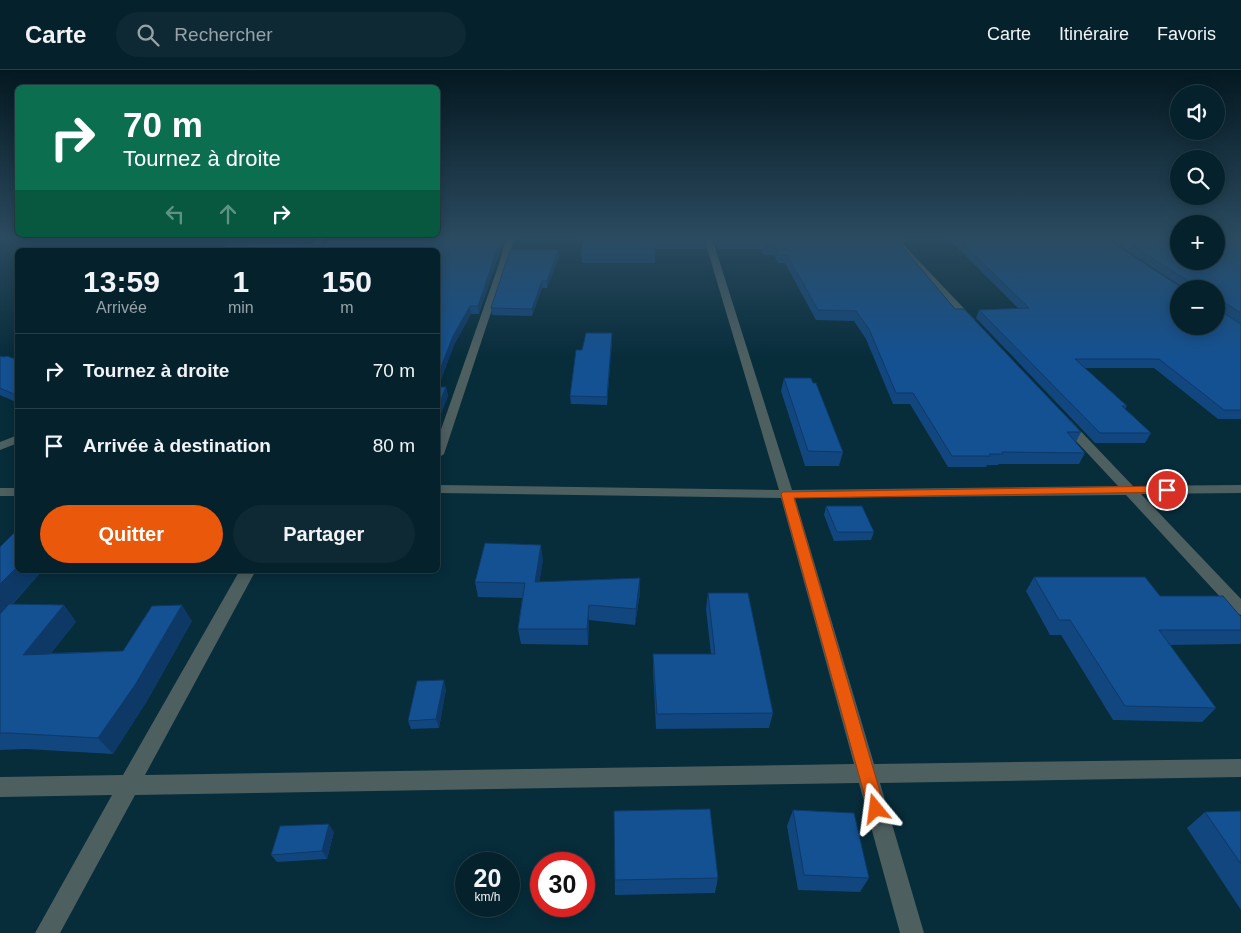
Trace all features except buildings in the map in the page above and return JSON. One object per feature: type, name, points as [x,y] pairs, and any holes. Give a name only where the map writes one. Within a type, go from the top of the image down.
[{"type":"street","points":[[440,448],[498,278]]},
{"type":"street","points":[[720,278],[787,494],[912,933]]},
{"type":"street","points":[[931,278],[981,332]]},
{"type":"street","points":[[1062,418],[1241,609]]},
{"type":"street","points":[[0,446],[15,440]]},
{"type":"street","points":[[440,489],[787,494],[1241,489]]},
{"type":"street","points":[[0,492],[15,492]]},
{"type":"street","points":[[47,933],[246,573]]},
{"type":"street","points":[[0,787],[1241,768]]},
{"type":"route","points":[[876,809],[787,494],[1167,490]]}]
